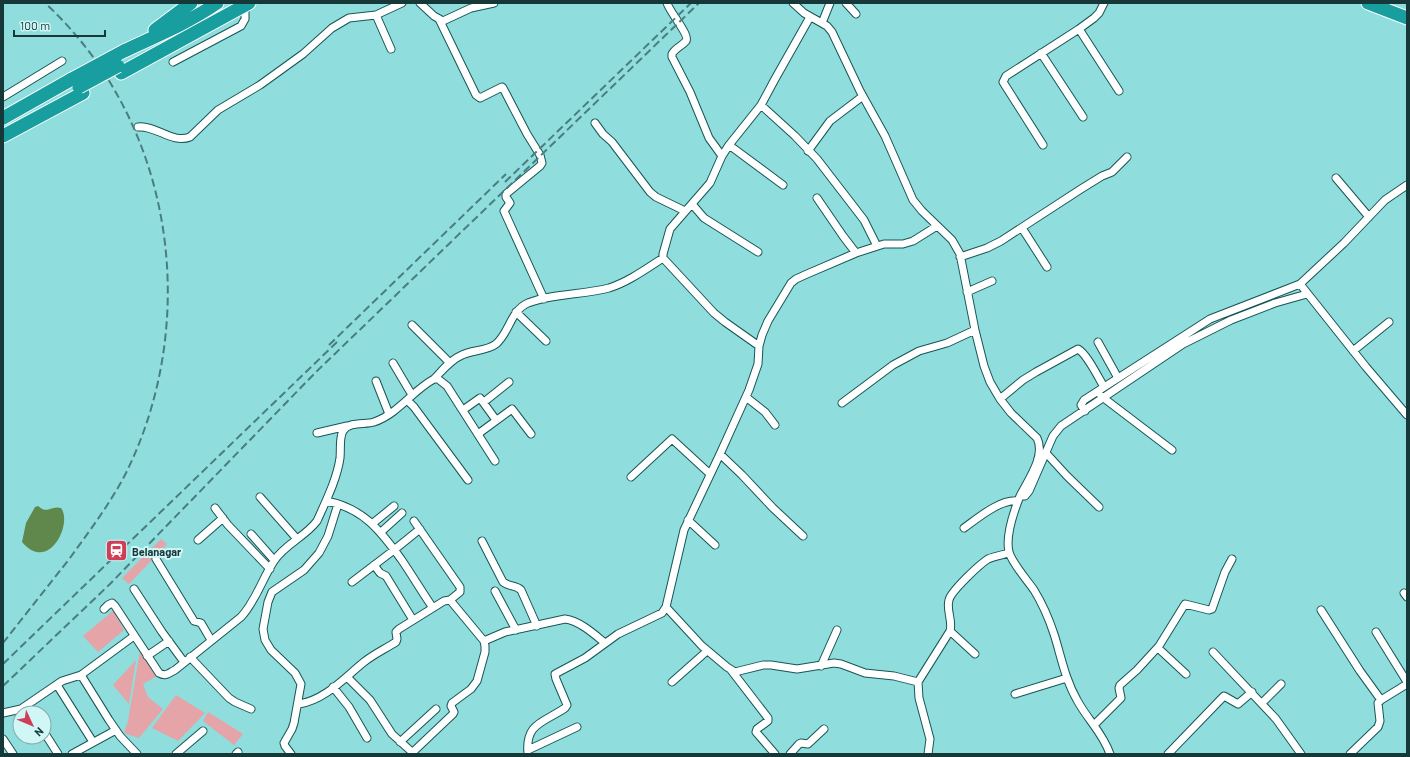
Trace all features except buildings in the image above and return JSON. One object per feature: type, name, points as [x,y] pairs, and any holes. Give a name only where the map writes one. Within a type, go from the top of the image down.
[{"type":"highway","points":[[3,136],[78,86],[191,3]]},
{"type":"highway","points":[[124,51],[195,16],[217,3]]},
{"type":"highway","points":[[120,69],[230,3]]},
{"type":"highway","points":[[1368,3],[1407,18]]},
{"type":"highway","points":[[1391,3],[1407,9]]},
{"type":"highway","points":[[3,118],[120,69],[247,4]]},
{"type":"highway","points":[[3,132],[78,86]]},
{"type":"street","points":[[138,127],[149,128],[179,139],[190,137],[218,110],[260,85],[303,54],[332,28],[349,18],[376,15],[402,3]]},
{"type":"street","points":[[420,3],[443,21],[471,8],[494,3]]},
{"type":"street","points":[[667,3],[669,10],[679,23],[687,39],[673,51],[672,57],[687,86],[709,138],[722,156]]},
{"type":"street","points":[[759,346],[714,313],[665,261],[664,246],[670,229],[685,211],[695,208],[714,177],[722,156],[732,147],[765,108],[775,78],[816,20],[830,3]]},
{"type":"street","points":[[846,3],[856,14]]},
{"type":"street","points":[[1043,145],[1004,82],[1006,76],[1094,18],[1099,13],[1104,3]]},
{"type":"street","points":[[173,62],[241,26],[245,19],[247,4]]},
{"type":"street","points":[[796,4],[816,20],[827,26],[832,32],[863,96],[885,136],[913,200],[922,211],[952,240],[960,257],[984,366],[990,382],[1000,399],[1011,413],[1037,438],[1040,444],[1039,456],[1019,498],[1014,513],[1008,539],[1009,554],[1033,589],[1046,613],[1054,633],[1067,678],[1077,701],[1094,725],[1107,746],[1110,754]]},
{"type":"street","points":[[376,15],[391,49]]},
{"type":"street","points":[[439,19],[476,96],[480,98],[503,88],[540,156],[542,163],[540,166],[506,194],[506,197],[510,203],[504,211],[544,299]]},
{"type":"street","points":[[1079,29],[1119,91]]},
{"type":"street","points":[[1041,53],[1083,117]]},
{"type":"street","points":[[3,97],[62,61]]},
{"type":"street","points":[[808,151],[830,121],[863,96]]},
{"type":"street","points":[[765,108],[808,151],[860,213],[878,246]]},
{"type":"street","points":[[595,123],[602,134],[612,142],[650,192],[656,197],[685,211]]},
{"type":"street","points":[[732,147],[783,184]]},
{"type":"street","points":[[960,257],[994,246],[1086,186],[1102,176],[1112,172],[1127,157]]},
{"type":"street","points":[[1336,178],[1369,217]]},
{"type":"street","points":[[964,528],[992,509],[1005,502],[1024,496],[1029,491],[1057,430],[1183,344],[1204,332],[1275,303],[1303,289],[1385,200],[1407,185]]},
{"type":"street","points":[[817,198],[856,253]]},
{"type":"street","points":[[695,208],[704,218],[758,252]]},
{"type":"street","points":[[576,728],[528,752],[528,737],[533,728],[565,708],[567,705],[555,674],[584,658],[618,634],[662,613],[666,607],[684,530],[746,397],[758,364],[759,346],[768,321],[791,283],[796,279],[856,253],[878,246],[902,244],[913,241],[937,226]]},
{"type":"street","points":[[1022,228],[1047,268]]},
{"type":"street","points":[[317,432],[375,421],[411,401],[438,380],[450,363],[462,355],[495,345],[504,335],[524,305],[544,299],[609,288],[665,261]]},
{"type":"street","points":[[967,292],[992,281]]},
{"type":"street","points":[[1303,289],[1407,415]]},
{"type":"street","points":[[1085,411],[1081,403],[1210,319],[1303,289]]},
{"type":"street","points":[[518,313],[546,341]]},
{"type":"street","points":[[1353,351],[1389,322]]},
{"type":"street","points":[[412,325],[450,363]]},
{"type":"street","points":[[842,404],[893,364],[919,350],[947,343],[976,330]]},
{"type":"street","points":[[1098,342],[1118,378]]},
{"type":"street","points":[[1000,399],[1029,376],[1078,349],[1091,365],[1104,387]]},
{"type":"street","points":[[392,363],[411,401],[468,480]]},
{"type":"street","points":[[438,380],[447,386],[495,461]]},
{"type":"street","points":[[376,381],[389,414]]},
{"type":"street","points":[[484,402],[509,382]]},
{"type":"street","points":[[1096,392],[1172,450]]},
{"type":"street","points":[[746,397],[761,408],[775,425]]},
{"type":"street","points":[[463,410],[480,398],[496,420]]},
{"type":"street","points":[[478,434],[512,409],[532,434]]},
{"type":"street","points":[[291,754],[284,743],[292,729],[299,704],[301,684],[299,678],[268,645],[263,635],[263,628],[268,602],[272,592],[304,570],[319,553],[328,536],[336,474],[340,458],[341,435],[347,426]]},
{"type":"street","points":[[631,477],[672,440],[710,474]]},
{"type":"street","points":[[1046,453],[1099,507]]},
{"type":"street","points":[[720,454],[803,536]]},
{"type":"street","points":[[260,497],[297,538]]},
{"type":"street","points":[[332,502],[348,507],[381,532],[433,608]]},
{"type":"street","points":[[104,609],[108,605],[112,604],[115,606],[159,673],[163,675],[167,674],[187,660],[248,610],[274,560],[297,538],[313,527],[332,502]]},
{"type":"street","points":[[372,524],[394,506]]},
{"type":"street","points":[[215,508],[270,569]]},
{"type":"street","points":[[381,532],[402,513]]},
{"type":"street","points":[[198,540],[223,518]]},
{"type":"street","points":[[688,520],[715,545]]},
{"type":"street","points":[[299,704],[313,700],[333,687],[362,663],[396,642],[396,632],[444,601],[450,600],[460,592],[460,587],[414,521]]},
{"type":"street","points":[[352,582],[420,529]]},
{"type":"street","points":[[251,534],[274,560]]},
{"type":"street","points":[[482,541],[503,582],[508,585],[516,586],[521,590],[537,626]]},
{"type":"street","points":[[928,754],[930,740],[919,698],[918,682],[950,631],[951,624],[948,607],[950,598],[971,574],[988,560],[998,555],[1009,554]]},
{"type":"street","points":[[156,559],[194,621],[201,623],[211,640]]},
{"type":"street","points":[[1094,725],[1121,698],[1119,688],[1120,685],[1126,678],[1138,670],[1158,648],[1185,604],[1210,610],[1212,609],[1225,572],[1232,559]]},
{"type":"street","points":[[374,565],[380,573],[386,576],[413,620]]},
{"type":"street","points":[[134,589],[169,642],[229,698],[251,709]]},
{"type":"street","points":[[495,591],[516,630]]},
{"type":"street","points":[[349,675],[370,700],[389,730],[413,753],[453,714],[452,704],[471,689],[477,681],[485,652],[484,641],[450,600]]},
{"type":"street","points":[[666,607],[707,651],[731,670],[768,718],[768,721],[756,732],[775,754]]},
{"type":"street","points":[[1321,610],[1360,671],[1381,700]]},
{"type":"street","points":[[484,641],[498,634],[560,620],[569,620],[585,628],[605,643]]},
{"type":"street","points":[[821,666],[837,630]]},
{"type":"street","points":[[950,631],[975,654]]},
{"type":"street","points":[[1354,753],[1378,727],[1380,721],[1378,703],[1407,683],[1376,632]]},
{"type":"street","points":[[27,705],[67,679],[81,675],[134,636]]},
{"type":"street","points":[[148,656],[169,642]]},
{"type":"street","points":[[1158,648],[1186,674]]},
{"type":"street","points":[[672,682],[707,651]]},
{"type":"street","points":[[1213,652],[1262,702],[1285,729],[1301,754]]},
{"type":"street","points":[[731,670],[740,672],[767,665],[797,668],[821,666],[834,663],[865,673],[894,676],[918,682]]},
{"type":"street","points":[[81,675],[116,730],[137,754]]},
{"type":"street","points":[[1015,694],[1067,678]]},
{"type":"street","points":[[1262,702],[1281,684]]},
{"type":"street","points":[[57,685],[93,742]]},
{"type":"street","points":[[333,687],[349,708],[367,738]]},
{"type":"street","points":[[1168,754],[1224,696],[1238,704],[1252,692]]},
{"type":"street","points":[[400,742],[436,709]]},
{"type":"street","points":[[790,754],[800,743],[808,744],[824,729]]},
{"type":"street","points":[[72,754],[116,730]]},
{"type":"street","points":[[176,754],[203,731]]},
{"type":"street","points":[[3,739],[13,754]]},
{"type":"street","points":[[52,745],[58,754]]},
{"type":"shaded area","points":[[38,506],[44,510],[57,507],[61,508],[64,515],[64,524],[56,543],[49,549],[41,552],[32,550],[22,542],[26,523],[35,507]]},
{"type":"shaded area","points":[[161,539],[167,544],[129,584],[122,578]]},
{"type":"shaded area","points":[[114,610],[124,630],[98,652],[83,636]]},
{"type":"shaded area","points":[[140,651],[157,676],[143,684],[148,697],[163,709],[139,738],[124,733],[128,721]]},
{"type":"shaded area","points":[[136,660],[129,704],[113,685]]},
{"type":"shaded area","points":[[176,695],[205,713],[178,741],[152,728]]},
{"type":"shaded area","points":[[208,712],[243,734],[234,745],[203,721]]},
{"type":"railway","points":[[3,643],[70,558],[107,506],[120,484],[126,473],[150,413],[164,351],[168,288],[162,225],[147,163],[123,105],[89,51],[45,3]]},
{"type":"railway","points":[[505,182],[691,3]]},
{"type":"railway","points":[[3,686],[110,584],[316,372],[699,3]]},
{"type":"railway","points":[[329,345],[506,174]]},
{"type":"railway","points":[[3,664],[337,342]]},
{"type":"place","name":"Belanagar","points":[[116,551]]}]
